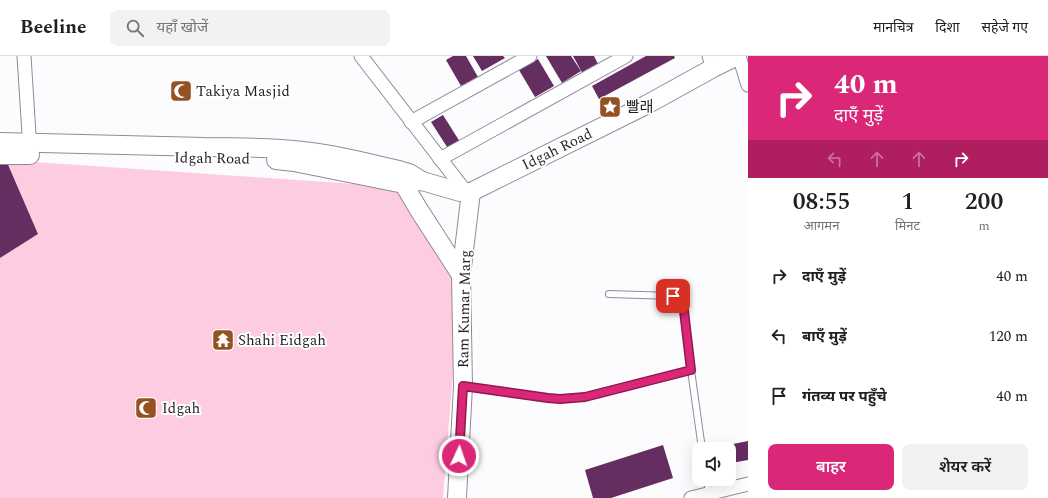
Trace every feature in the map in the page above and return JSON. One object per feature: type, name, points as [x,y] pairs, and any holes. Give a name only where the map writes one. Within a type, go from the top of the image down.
[{"type":"street","points":[[24,56],[30,149]]},
{"type":"street","points":[[361,56],[466,192]]},
{"type":"street","points":[[411,122],[530,56]]},
{"type":"street","points":[[440,159],[626,56]]},
{"type":"street","points":[[738,56],[748,85]]},
{"type":"street","name":"Idgah Road","points":[[466,192],[646,105],[711,62],[738,56]]},
{"type":"street","points":[[0,142],[30,149],[234,147],[303,151],[327,154],[399,170],[409,173],[422,181],[466,192]]},
{"type":"street","name":"Idgah Road","points":[[0,155],[30,149],[271,159],[294,162],[399,183],[422,181]]},
{"type":"street","points":[[403,183],[461,275]]},
{"type":"street","name":"Ram Kumar Marg","points":[[457,498],[463,386],[461,275],[466,192]]},
{"type":"street","points":[[691,498],[748,484]]},
{"type":"lane","points":[[609,294],[673,296],[678,298],[683,305],[701,442]]},
{"type":"lane","points":[[463,386],[548,398],[585,397],[691,370]]},
{"type":"lane","points":[[708,486],[709,494]]},
{"type":"shaded area","name":"Shahi Eidgah","points":[[6,160],[398,187],[436,217],[460,281],[443,498],[0,498],[0,258],[38,234]]},
{"type":"building","points":[[453,56],[466,56],[478,77],[461,86],[446,60]]},
{"type":"building","points":[[473,56],[503,56],[505,58],[482,71]]},
{"type":"building","points":[[546,56],[571,56],[581,71],[562,83]]},
{"type":"building","points":[[573,56],[594,56],[600,68],[584,76]]},
{"type":"building","points":[[646,56],[674,56],[675,58],[599,99],[592,86]]},
{"type":"building","points":[[538,59],[554,86],[535,97],[519,70]]},
{"type":"building","points":[[443,115],[460,142],[449,150],[431,122]]},
{"type":"building","points":[[6,160],[38,234],[0,258],[0,162]]},
{"type":"building","points":[[748,441],[748,460],[736,462],[736,443]]},
{"type":"building","points":[[663,445],[673,478],[611,498],[593,498],[585,470]]},
{"type":"place","name":"Takiya Masjid","points":[[181,91]]},
{"type":"place","name":"빨래","points":[[610,107]]},
{"type":"place","name":"Shahi Eidgah","points":[[223,340]]},
{"type":"place","name":"Idgah","points":[[146,408]]},
{"type":"route","points":[[459,456],[463,386],[560,399],[585,397],[691,370],[683,305],[678,298],[673,296]]}]
